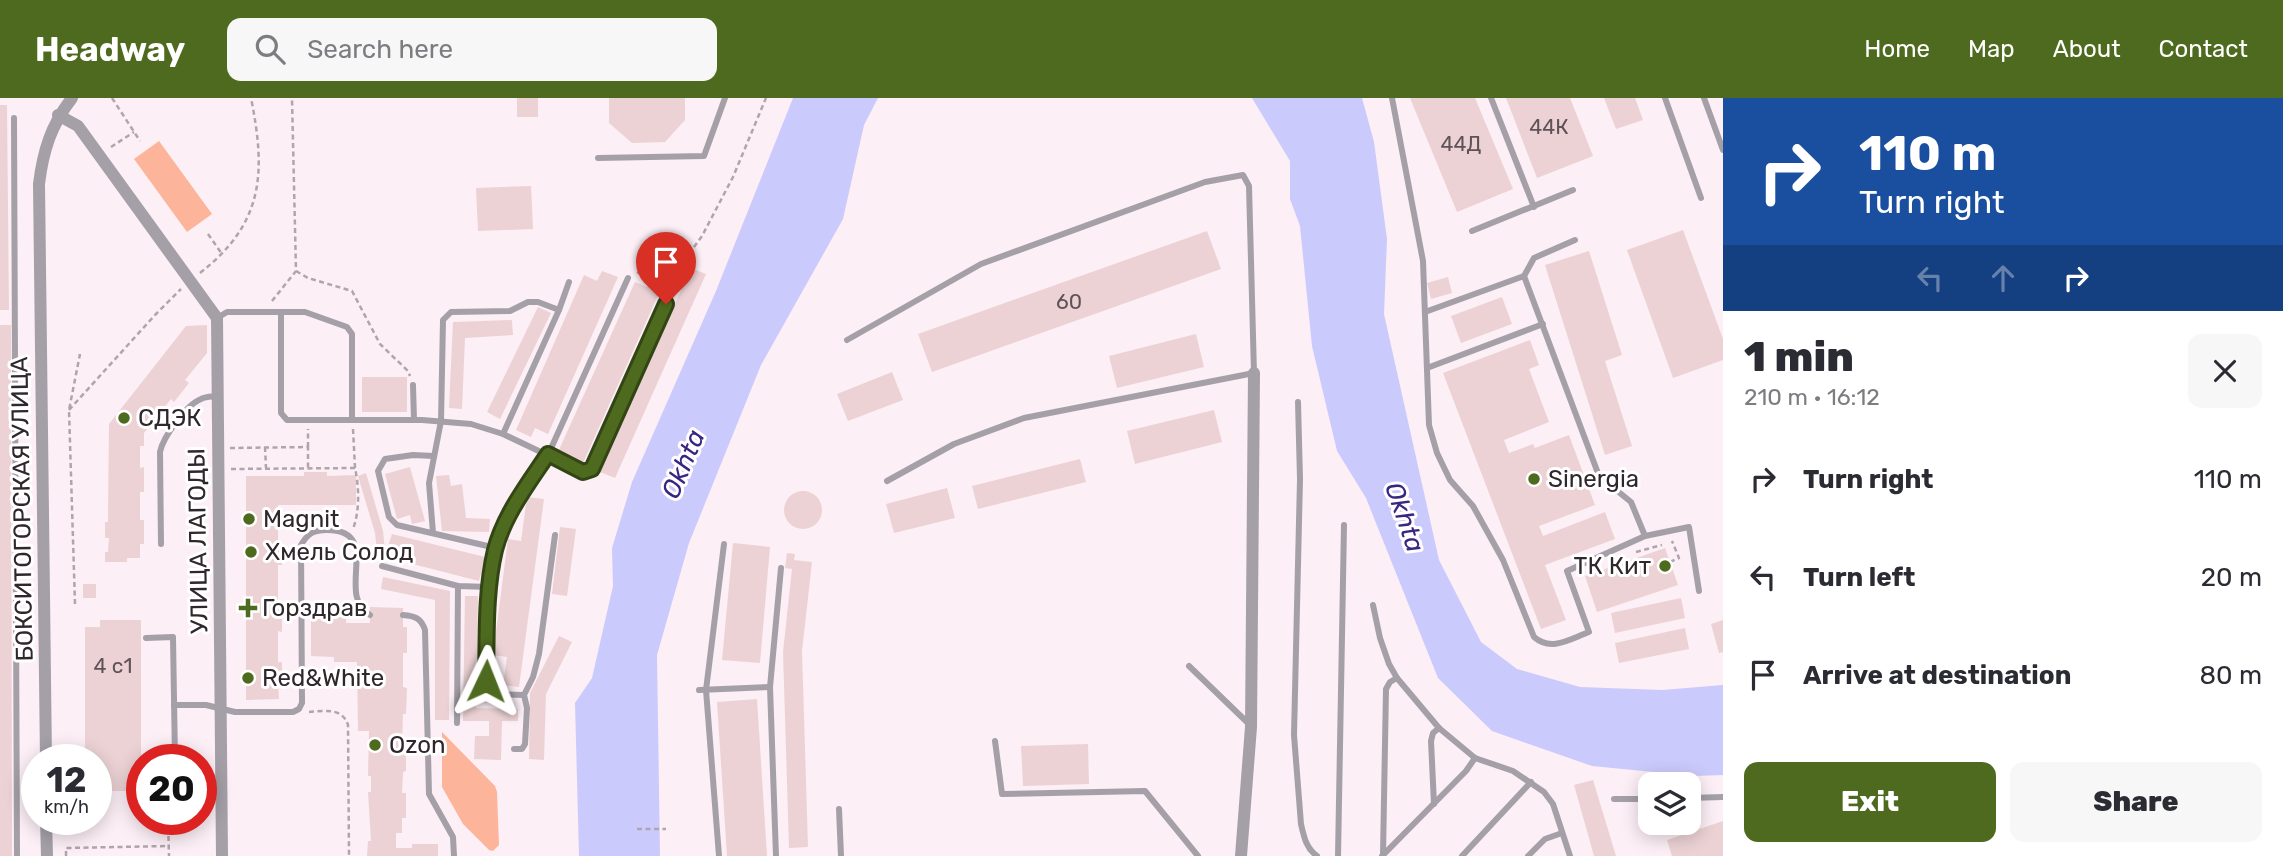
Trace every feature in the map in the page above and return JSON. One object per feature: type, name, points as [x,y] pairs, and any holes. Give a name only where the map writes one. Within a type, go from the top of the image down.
[{"type":"street","name":"БОКСИТОГОРСКАЯ УЛИЦА","points":[[46,744],[40,184],[42,158],[49,135],[58,115],[72,98]]},
{"type":"street","points":[[58,115],[78,126],[217,318]]},
{"type":"street","name":"УЛИЦА ЛАГОДЫ","points":[[217,318],[222,856]]},
{"type":"street","points":[[1241,856],[1251,727],[1254,373]]},
{"type":"street","points":[[46,835],[47,856]]},
{"type":"lane","points":[[598,158],[704,156],[725,98]]},
{"type":"lane","points":[[1392,98],[1423,261],[1429,425],[1437,453],[1450,480],[1474,506],[1503,560],[1534,637],[1541,643],[1552,646],[1589,632],[1567,570],[1645,536],[1689,527],[1699,591]]},
{"type":"lane","points":[[1491,98],[1534,206]]},
{"type":"lane","points":[[1665,98],[1701,198]]},
{"type":"lane","points":[[1704,98],[1723,150]]},
{"type":"lane","points":[[13,118],[18,856]]},
{"type":"lane","points":[[847,340],[981,264],[1205,182],[1243,175],[1249,186],[1254,373],[1024,418],[954,444],[887,481]]},
{"type":"lane","points":[[1472,231],[1573,190]]},
{"type":"lane","points":[[1425,313],[1524,276],[1534,258],[1575,240]]},
{"type":"lane","points":[[1524,276],[1599,476],[1632,502],[1645,536]]},
{"type":"lane","points":[[524,695],[495,694],[486,681],[489,587],[496,548],[510,514],[548,454],[628,278]]},
{"type":"lane","points":[[281,312],[281,413],[287,420],[414,420],[471,424],[503,434],[583,472],[592,469],[676,281]]},
{"type":"lane","points":[[503,434],[569,282]]},
{"type":"lane","points":[[433,533],[429,483],[441,421],[443,320],[451,312],[510,311],[528,302],[538,302],[559,310]]},
{"type":"lane","points":[[217,318],[227,312],[305,312],[347,327],[352,334],[352,420]]},
{"type":"lane","points":[[1427,368],[1543,324]]},
{"type":"lane","points":[[413,385],[414,420]]},
{"type":"lane","points":[[161,544],[162,443],[193,404],[206,397],[218,397]]},
{"type":"lane","points":[[1298,402],[1300,478],[1294,735],[1301,824],[1304,838],[1317,856]]},
{"type":"lane","points":[[434,456],[413,455],[385,459],[377,471],[389,517],[397,525],[496,548]]},
{"type":"lane","points":[[1338,856],[1344,525]]},
{"type":"lane","points":[[174,705],[206,705],[235,712],[293,712],[299,709],[302,703],[301,545],[307,536],[316,530],[341,530],[350,535],[356,545],[356,601],[361,610],[370,615]]},
{"type":"lane","points":[[514,749],[522,749],[526,744],[527,708],[524,695],[533,677],[539,654],[555,535]]},
{"type":"lane","points":[[719,856],[702,690],[724,544]]},
{"type":"lane","points":[[382,566],[458,586],[489,587]]},
{"type":"lane","points":[[776,856],[769,687],[781,568]]},
{"type":"lane","points":[[457,723],[458,586]]},
{"type":"lane","points":[[1373,605],[1380,638],[1397,678],[1438,728],[1475,758],[1513,771],[1544,792],[1553,804],[1570,856]]},
{"type":"lane","points":[[403,615],[414,616],[422,621],[425,629],[429,794],[453,837],[454,856]]},
{"type":"lane","points":[[146,638],[173,637],[175,744]]},
{"type":"lane","points":[[1189,666],[1251,727]]},
{"type":"lane","points":[[1382,856],[1386,689],[1390,682],[1397,678]]},
{"type":"lane","points":[[702,690],[769,687]]},
{"type":"lane","points":[[1434,804],[1431,741],[1438,728]]},
{"type":"lane","points":[[995,741],[1002,794],[1145,791],[1198,856]]},
{"type":"lane","points":[[1382,856],[1466,771],[1475,758]]},
{"type":"lane","points":[[1462,856],[1531,782]]},
{"type":"lane","points":[[1701,798],[1723,797]]},
{"type":"lane","points":[[1615,799],[1638,799]]},
{"type":"lane","points":[[839,808],[841,856]]},
{"type":"lane","points":[[1528,856],[1545,839],[1562,833]]},
{"type":"path","points":[[112,98],[139,141]]},
{"type":"path","points":[[263,312],[296,271],[292,98]]},
{"type":"path","points":[[689,254],[702,236],[733,177],[766,98]]},
{"type":"path","points":[[99,155],[134,132]]},
{"type":"path","points":[[208,234],[222,254]]},
{"type":"path","points":[[296,271],[307,278],[352,291],[380,344],[408,370],[413,385]]},
{"type":"path","points":[[628,278],[641,271],[669,272],[676,281]]},
{"type":"path","points":[[75,604],[69,410],[80,354]]},
{"type":"path","points":[[308,420],[308,468]]},
{"type":"path","points":[[350,535],[358,513],[352,420]]},
{"type":"path","points":[[265,447],[265,468]]},
{"type":"path","points":[[218,448],[308,447]]},
{"type":"path","points":[[219,469],[355,468]]},
{"type":"path","points":[[1632,542],[1636,553],[1672,541],[1679,558],[1670,562]]},
{"type":"path","points":[[299,709],[305,712],[333,711],[345,717],[348,725],[349,856]]},
{"type":"path","points":[[637,829],[666,829]]},
{"type":"path","points":[[168,835],[169,856]]},
{"type":"path","points":[[66,856],[66,848],[168,846]]},
{"type":"shaded area","points":[[159,141],[212,214],[187,232],[134,159]]},
{"type":"shaded area","points":[[442,732],[495,786],[499,845],[493,851],[463,824],[442,787]]},
{"type":"water","name":"Okhta","points":[[793,98],[878,98],[864,125],[843,219],[761,365],[689,543],[657,655],[660,856],[579,856],[575,703],[592,678],[613,586],[612,548],[632,482],[716,291]]},
{"type":"water","name":"Okhta","points":[[1252,98],[1362,98],[1374,142],[1387,239],[1384,314],[1439,560],[1481,642],[1517,669],[1580,687],[1662,690],[1723,685],[1723,775],[1701,776],[1701,772],[1653,772],[1592,766],[1492,731],[1438,678],[1366,498],[1337,451],[1312,346],[1300,226],[1290,199],[1290,161]]},
{"type":"building","points":[[517,98],[538,98],[538,117],[517,117]]},
{"type":"building","points":[[609,98],[685,98],[685,120],[665,142],[632,143],[609,123]]},
{"type":"building","points":[[1410,98],[1475,98],[1513,189],[1457,212]]},
{"type":"building","points":[[1506,98],[1570,98],[1593,156],[1537,178]]},
{"type":"building","points":[[1604,98],[1635,98],[1643,120],[1616,129]]},
{"type":"building","points":[[0,105],[7,105],[9,310],[0,310]]},
{"type":"building","points":[[531,186],[533,229],[478,231],[476,188]]},
{"type":"building","points":[[1683,230],[1723,339],[1723,360],[1673,378],[1627,250]]},
{"type":"building","points":[[1207,231],[1221,269],[932,372],[918,334]]},
{"type":"building","points":[[1589,251],[1622,355],[1605,361],[1632,446],[1605,455],[1545,265]]},
{"type":"building","points":[[691,268],[706,274],[615,478],[600,472]]},
{"type":"building","points":[[602,271],[618,277],[548,434],[535,428],[531,437],[516,430],[584,275],[597,281]]},
{"type":"building","points":[[1448,277],[1452,293],[1431,299],[1427,283]]},
{"type":"building","points":[[650,279],[663,284],[583,463],[558,452],[635,282],[647,287]]},
{"type":"building","points":[[1502,297],[1512,324],[1461,343],[1451,316]]},
{"type":"building","points":[[538,307],[551,313],[500,419],[487,412]]},
{"type":"building","points":[[512,320],[513,335],[465,338],[462,409],[449,408],[453,322]]},
{"type":"building","points":[[0,325],[11,325],[12,856],[0,856]]},
{"type":"building","points":[[207,325],[207,353],[185,380],[189,383],[174,402],[171,399],[144,433],[144,446],[140,446],[140,468],[144,467],[144,492],[140,492],[140,520],[144,520],[144,544],[140,544],[140,558],[127,558],[127,562],[105,562],[109,538],[105,538],[105,522],[108,522],[109,424],[186,326]]},
{"type":"building","points":[[1196,334],[1204,367],[1117,388],[1109,356]]},
{"type":"building","name":"Sinergia","points":[[1530,340],[1539,365],[1529,369],[1549,422],[1504,440],[1509,453],[1533,444],[1535,448],[1569,435],[1595,505],[1539,526],[1543,536],[1605,512],[1615,539],[1545,565],[1566,620],[1541,629],[1443,373]]},
{"type":"building","points":[[892,372],[903,400],[848,421],[837,394]]},
{"type":"building","points":[[362,377],[407,377],[407,412],[362,412]]},
{"type":"building","points":[[1214,410],[1222,442],[1135,464],[1127,431]]},
{"type":"building","points":[[1080,459],[1086,482],[978,509],[972,486]]},
{"type":"building","points":[[410,467],[425,521],[412,524],[410,515],[397,519],[385,474]]},
{"type":"building","points":[[304,472],[327,472],[327,476],[356,475],[356,505],[278,505],[278,541],[282,541],[282,565],[278,565],[278,609],[282,609],[282,632],[278,631],[278,662],[282,662],[282,684],[278,684],[279,699],[246,700],[246,476],[304,476]]},
{"type":"building","points":[[366,473],[383,531],[385,551],[377,552],[375,533],[358,476]]},
{"type":"building","points":[[449,475],[451,486],[462,484],[466,518],[490,519],[489,532],[442,531],[436,476]]},
{"type":"building","points":[[947,488],[955,518],[894,533],[886,504]]},
{"type":"building","points":[[803,491],[816,497],[822,510],[816,523],[803,529],[790,523],[784,510],[790,497]]},
{"type":"building","points":[[527,497],[544,499],[519,687],[503,685],[507,657],[493,655],[508,539],[521,541]]},
{"type":"building","points":[[560,527],[576,529],[567,596],[552,594]]},
{"type":"building","points":[[392,534],[485,557],[479,581],[393,559],[396,548],[388,546]]},
{"type":"building","points":[[733,543],[770,547],[760,663],[722,660]]},
{"type":"building","name":"ТК Кит","points":[[1665,548],[1678,585],[1597,612],[1585,576]]},
{"type":"building","points":[[787,553],[795,554],[794,560],[812,562],[802,651],[808,847],[789,848],[783,652],[792,569],[785,568]]},
{"type":"building","points":[[383,577],[450,591],[449,720],[435,720],[435,600],[381,589]]},
{"type":"building","points":[[83,584],[96,584],[96,598],[83,598]]},
{"type":"building","points":[[465,596],[478,596],[476,708],[518,709],[518,721],[502,721],[501,760],[474,759],[475,736],[489,736],[489,721],[463,721]]},
{"type":"building","points":[[1681,598],[1685,618],[1615,633],[1611,613]]},
{"type":"building","points":[[370,607],[403,608],[403,627],[407,627],[407,653],[403,653],[403,687],[407,688],[402,746],[406,746],[406,771],[403,772],[402,793],[406,793],[406,818],[402,818],[402,833],[396,833],[396,848],[412,848],[412,844],[438,844],[438,856],[367,856],[368,841],[371,841],[368,792],[371,792],[371,776],[368,776],[369,731],[358,731],[357,662],[334,662],[334,657],[311,656],[311,616],[346,617],[346,623],[370,623]]},
{"type":"building","points":[[100,620],[141,620],[141,744],[126,744],[126,791],[112,791],[112,744],[85,744],[85,627],[100,627]]},
{"type":"building","points":[[1723,620],[1723,652],[1719,653],[1711,624]]},
{"type":"building","points":[[1685,628],[1689,649],[1619,663],[1615,643]]},
{"type":"building","points":[[559,636],[572,642],[546,694],[544,760],[529,759],[530,693]]},
{"type":"building","points":[[757,699],[767,856],[727,856],[717,702]]},
{"type":"building","points":[[1088,744],[1089,784],[1023,786],[1021,746]]},
{"type":"building","points":[[1593,780],[1616,856],[1594,856],[1574,785]]},
{"type":"building","points":[[1723,821],[1723,856],[1672,856],[1667,840],[1682,835],[1701,835],[1701,828]]},
{"type":"place","name":"СДЭК","points":[[124,418]]},
{"type":"place","name":"Sinergia","points":[[1534,479]]},
{"type":"place","name":"Magnit","points":[[249,519]]},
{"type":"place","name":"Хмель Солод","points":[[251,552]]},
{"type":"place","name":"ТК Кит","points":[[1665,566]]},
{"type":"place","name":"Горздрав","points":[[248,608]]},
{"type":"place","name":"Red&White","points":[[248,678]]},
{"type":"place","name":"Ozon","points":[[375,745]]},
{"type":"route","points":[[486,681],[489,587],[496,548],[510,514],[548,454],[583,472],[592,469],[666,304]]}]
